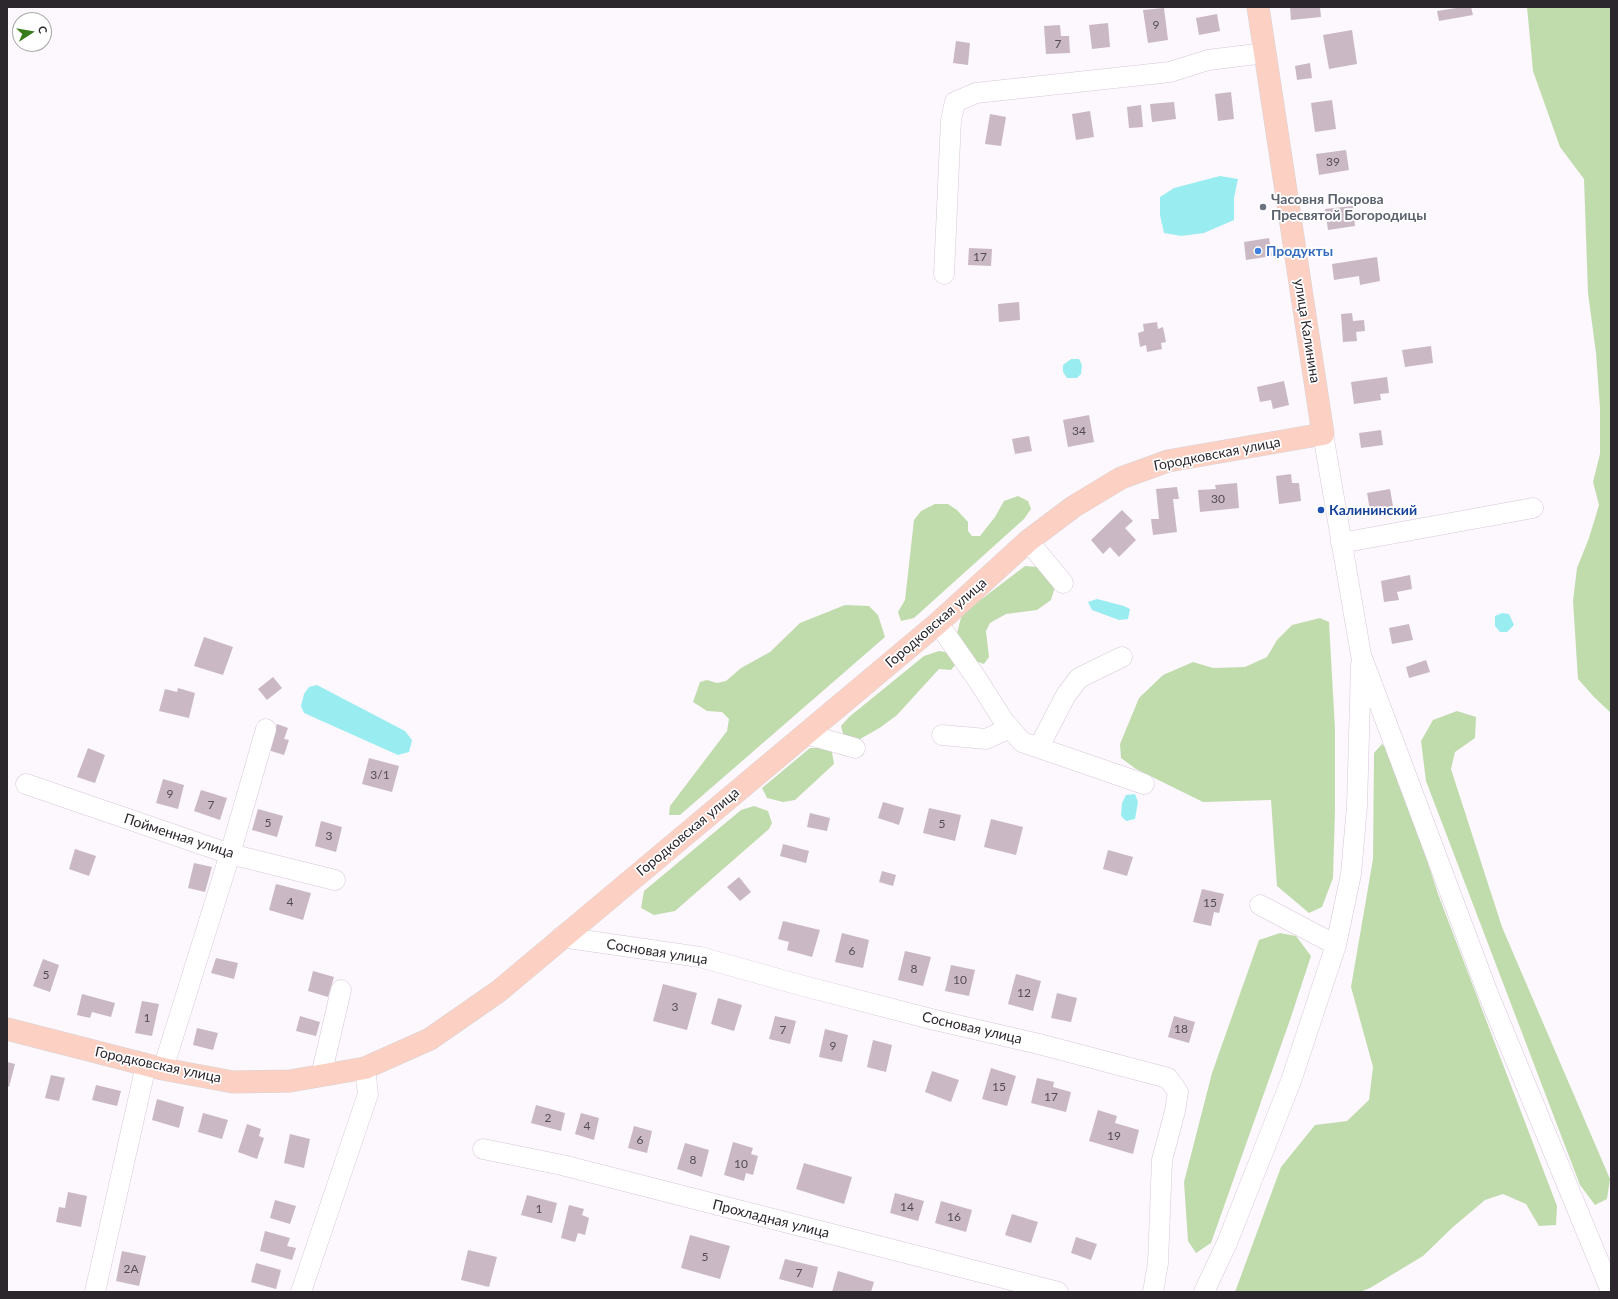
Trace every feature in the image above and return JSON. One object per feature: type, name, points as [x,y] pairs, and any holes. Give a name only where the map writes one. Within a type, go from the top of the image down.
[{"type":"main road","name":"улица Калинина","points":[[1258,7],[1323,434]]},
{"type":"main road","name":"Городковская улица","points":[[7,1029],[155,1067],[233,1082],[290,1081],[365,1068],[430,1039],[499,990],[938,623],[1028,541],[1085,499],[1121,478],[1168,461],[1323,434]]},
{"type":"street","points":[[944,274],[951,120],[955,102],[976,93],[1170,72],[1208,60],[1265,53]]},
{"type":"street","name":"улица Калинина","points":[[1323,434],[1361,655]]},
{"type":"street","points":[[1342,543],[1533,508]]},
{"type":"street","points":[[1028,541],[1062,583]]},
{"type":"street","points":[[938,623],[979,682],[1003,720],[1022,742],[1144,784]]},
{"type":"street","points":[[1361,655],[1487,991],[1611,1291]]},
{"type":"street","points":[[1204,1292],[1227,1243],[1291,1081],[1336,945],[1351,874],[1357,806],[1361,655]]},
{"type":"street","points":[[1039,747],[1066,695],[1079,678],[1122,657]]},
{"type":"street","points":[[1359,739],[1368,716],[1376,714],[1387,723]]},
{"type":"street","points":[[942,735],[986,739],[1010,728]]},
{"type":"street","points":[[94,1292],[155,1067],[230,854],[266,729]]},
{"type":"street","points":[[806,734],[855,748]]},
{"type":"street","name":"Пойменная улица","points":[[26,784],[230,854],[335,880]]},
{"type":"street","points":[[1260,905],[1336,945]]},
{"type":"street","name":"Сосновая улица","points":[[561,937],[700,957],[935,1020],[1039,1044],[1168,1078],[1178,1092],[1175,1111],[1162,1160],[1158,1263],[1153,1292]]},
{"type":"street","points":[[321,1076],[341,990]]},
{"type":"street","points":[[301,1292],[368,1094],[365,1068]]},
{"type":"street","name":"Прохладная улица","points":[[483,1148],[562,1165],[1058,1292]]},
{"type":"green space","points":[[1527,7],[1611,7],[1611,713],[1578,679],[1573,601],[1577,568],[1589,538],[1599,505],[1593,482],[1600,454],[1600,408],[1596,353],[1588,293],[1584,179],[1560,147],[1533,71]]},
{"type":"green space","points":[[1018,496],[1028,501],[1031,509],[1024,519],[914,618],[901,621],[898,612],[905,600],[914,520],[921,511],[935,504],[948,504],[957,510],[968,522],[968,531],[972,536],[980,536],[995,517],[1004,501]]},
{"type":"green space","points":[[1025,566],[1038,567],[1055,587],[1051,600],[1037,610],[1006,614],[990,623],[986,631],[989,657],[984,664],[972,660],[956,637],[962,614]]},
{"type":"green space","points":[[845,605],[869,606],[878,615],[885,637],[680,815],[669,815],[670,806],[727,731],[729,719],[722,712],[707,711],[693,702],[700,682],[707,680],[717,683],[726,681],[741,668],[770,652],[800,623]]},
{"type":"green space","points":[[1320,618],[1329,622],[1335,729],[1333,878],[1322,907],[1309,913],[1277,886],[1271,800],[1203,802],[1136,769],[1121,758],[1120,744],[1139,698],[1163,675],[1193,662],[1213,668],[1245,667],[1267,657],[1277,640],[1292,625]]},
{"type":"green space","points":[[939,651],[951,653],[956,664],[951,670],[939,669],[897,715],[881,727],[855,742],[844,738],[841,726],[849,717],[924,656]]},
{"type":"green space","points":[[1457,711],[1476,717],[1475,738],[1455,752],[1451,769],[1502,927],[1610,1179],[1607,1199],[1595,1205],[1580,1185],[1426,781],[1421,741],[1433,720]]},
{"type":"green space","points":[[1382,744],[1393,755],[1438,894],[1557,1206],[1556,1225],[1539,1226],[1526,1204],[1503,1194],[1485,1200],[1453,1227],[1423,1256],[1370,1288],[1360,1292],[1235,1292],[1281,1167],[1315,1125],[1347,1121],[1369,1100],[1373,1067],[1351,987],[1373,859],[1374,753]]},
{"type":"green space","points":[[810,748],[823,748],[832,752],[834,764],[795,800],[783,802],[767,798],[762,788]]},
{"type":"green space","points":[[754,806],[768,811],[772,823],[769,829],[675,911],[654,915],[641,908],[644,891],[741,810]]},
{"type":"green space","points":[[1280,933],[1296,936],[1311,956],[1290,1020],[1211,1243],[1196,1253],[1188,1241],[1184,1182],[1212,1073],[1259,940]]},
{"type":"water","points":[[1220,176],[1238,179],[1234,198],[1234,220],[1204,233],[1181,236],[1164,233],[1160,215],[1160,197],[1174,188]]},
{"type":"water","points":[[1071,359],[1079,359],[1082,365],[1081,374],[1077,378],[1067,378],[1063,372],[1063,365]]},
{"type":"water","points":[[1097,599],[1130,609],[1128,619],[1119,620],[1092,610],[1088,602]]},
{"type":"water","points":[[1502,613],[1509,614],[1514,625],[1507,632],[1500,632],[1495,626],[1495,616]]},
{"type":"water","points":[[317,685],[405,731],[412,740],[409,752],[398,755],[304,713],[301,706],[304,694],[309,687]]},
{"type":"water","points":[[1135,794],[1138,802],[1135,819],[1126,821],[1121,816],[1122,803],[1126,795]]},
{"type":"building","points":[[1290,7],[1320,7],[1321,17],[1291,20]]},
{"type":"building","points":[[1471,7],[1473,15],[1439,21],[1437,11]]},
{"type":"building","points":[[1164,8],[1168,40],[1148,43],[1143,10]]},
{"type":"building","points":[[1217,14],[1220,31],[1199,35],[1196,18]]},
{"type":"building","points":[[1108,23],[1110,47],[1092,49],[1089,25]]},
{"type":"building","points":[[1060,25],[1061,36],[1069,36],[1070,53],[1046,54],[1044,26]]},
{"type":"building","points":[[1352,30],[1357,64],[1329,69],[1323,35]]},
{"type":"building","points":[[956,41],[970,43],[968,65],[953,63]]},
{"type":"building","points":[[1310,63],[1312,78],[1297,80],[1295,66]]},
{"type":"building","points":[[1231,92],[1234,119],[1218,121],[1215,94]]},
{"type":"building","points":[[1332,100],[1336,129],[1315,132],[1311,103]]},
{"type":"building","points":[[1174,102],[1176,119],[1152,122],[1150,104]]},
{"type":"building","points":[[1141,105],[1143,127],[1129,128],[1127,107]]},
{"type":"building","points":[[1090,111],[1094,137],[1076,140],[1072,114]]},
{"type":"building","points":[[990,114],[1006,117],[1001,146],[985,144]]},
{"type":"building","points":[[1346,150],[1349,170],[1319,175],[1316,154]]},
{"type":"building","points":[[1353,206],[1355,226],[1328,230],[1325,209]]},
{"type":"building","points":[[1269,238],[1272,256],[1246,260],[1244,242]]},
{"type":"building","points":[[969,248],[992,249],[991,266],[968,265]]},
{"type":"building","points":[[1377,257],[1380,281],[1360,285],[1359,276],[1334,280],[1332,264]]},
{"type":"building","points":[[1019,302],[1020,320],[999,322],[998,304]]},
{"type":"building","points":[[1352,313],[1353,321],[1364,320],[1365,331],[1356,332],[1357,341],[1343,342],[1341,314]]},
{"type":"building","points":[[1157,322],[1158,329],[1163,327],[1166,342],[1161,343],[1162,349],[1147,352],[1146,345],[1140,347],[1138,333],[1144,331],[1143,324]]},
{"type":"building","points":[[1431,346],[1433,363],[1405,367],[1402,350]]},
{"type":"building","points":[[1387,377],[1389,393],[1380,394],[1381,400],[1354,404],[1351,382]]},
{"type":"building","points":[[1284,381],[1289,405],[1273,409],[1271,400],[1260,402],[1257,387]]},
{"type":"building","points":[[1089,415],[1094,442],[1068,447],[1063,420]]},
{"type":"building","points":[[1381,430],[1383,445],[1361,448],[1359,433]]},
{"type":"building","points":[[1029,436],[1032,451],[1015,454],[1012,439]]},
{"type":"building","points":[[1291,474],[1292,483],[1299,483],[1301,501],[1279,504],[1276,476]]},
{"type":"building","points":[[1237,483],[1239,508],[1200,512],[1198,490],[1216,489],[1215,485]]},
{"type":"building","points":[[1177,487],[1179,499],[1173,499],[1177,532],[1153,535],[1151,519],[1159,519],[1156,489]]},
{"type":"building","points":[[1390,489],[1393,506],[1370,510],[1367,493]]},
{"type":"building","points":[[1122,510],[1133,521],[1125,528],[1136,540],[1119,557],[1110,547],[1103,554],[1091,540]]},
{"type":"building","points":[[1410,575],[1412,589],[1397,592],[1399,600],[1384,602],[1381,581]]},
{"type":"building","points":[[1409,624],[1413,640],[1392,644],[1389,628]]},
{"type":"building","points":[[204,637],[233,647],[223,675],[194,666]]},
{"type":"building","points":[[1426,660],[1430,672],[1409,678],[1406,667]]},
{"type":"building","points":[[273,677],[282,688],[267,700],[258,689]]},
{"type":"building","points":[[178,688],[195,693],[189,718],[159,711],[165,689],[177,692]]},
{"type":"building","points":[[277,724],[288,728],[284,739],[289,740],[284,755],[268,750]]},
{"type":"building","points":[[88,748],[105,755],[95,783],[77,777]]},
{"type":"building","points":[[369,758],[399,766],[392,792],[362,784]]},
{"type":"building","points":[[163,779],[184,785],[178,809],[156,803]]},
{"type":"building","points":[[201,790],[227,798],[220,820],[194,811]]},
{"type":"building","points":[[883,802],[904,808],[899,825],[878,818]]},
{"type":"building","points":[[929,808],[961,815],[955,841],[923,833]]},
{"type":"building","points":[[258,809],[283,816],[277,837],[252,830]]},
{"type":"building","points":[[810,813],[830,818],[827,831],[807,827]]},
{"type":"building","points":[[991,819],[1023,827],[1016,855],[984,847]]},
{"type":"building","points":[[321,821],[342,827],[336,852],[315,846]]},
{"type":"building","points":[[783,844],[809,851],[806,863],[780,856]]},
{"type":"building","points":[[75,849],[96,856],[89,876],[69,869]]},
{"type":"building","points":[[1108,850],[1133,857],[1127,876],[1103,869]]},
{"type":"building","points":[[194,863],[212,867],[205,892],[188,888]]},
{"type":"building","points":[[882,871],[896,875],[893,886],[879,882]]},
{"type":"building","points":[[739,877],[751,892],[740,901],[727,887]]},
{"type":"building","points":[[276,884],[311,893],[303,920],[269,910]]},
{"type":"building","points":[[1202,889],[1224,894],[1219,913],[1214,912],[1211,926],[1193,922]]},
{"type":"building","points":[[783,921],[820,930],[812,957],[787,950],[789,942],[778,939]]},
{"type":"building","points":[[842,933],[869,940],[863,968],[835,962]]},
{"type":"building","points":[[905,951],[931,957],[923,986],[898,980]]},
{"type":"building","points":[[216,958],[238,963],[234,979],[211,973]]},
{"type":"building","points":[[43,959],[59,965],[50,992],[33,986]]},
{"type":"building","points":[[951,965],[975,970],[969,996],[945,991]]},
{"type":"building","points":[[313,971],[334,977],[328,997],[308,991]]},
{"type":"building","points":[[1016,974],[1041,981],[1033,1011],[1008,1004]]},
{"type":"building","points":[[663,984],[697,993],[687,1030],[653,1021]]},
{"type":"building","points":[[1057,993],[1077,998],[1071,1022],[1051,1018]]},
{"type":"building","points":[[82,994],[115,1003],[111,1017],[92,1012],[90,1018],[77,1015]]},
{"type":"building","points":[[718,998],[742,1005],[734,1031],[711,1024]]},
{"type":"building","points":[[142,1001],[159,1004],[152,1036],[135,1033]]},
{"type":"building","points":[[300,1016],[320,1022],[316,1036],[296,1031]]},
{"type":"building","points":[[775,1016],[796,1021],[790,1044],[769,1039]]},
{"type":"building","points":[[1174,1016],[1195,1022],[1189,1043],[1168,1037]]},
{"type":"building","points":[[197,1028],[218,1033],[213,1050],[193,1045]]},
{"type":"building","points":[[825,1029],[848,1035],[842,1062],[819,1057]]},
{"type":"building","points":[[873,1040],[892,1045],[886,1072],[867,1067]]},
{"type":"building","points":[[7,1062],[15,1064],[9,1087],[7,1086]]},
{"type":"building","points":[[991,1068],[1016,1076],[1007,1106],[982,1099]]},
{"type":"building","points":[[932,1071],[959,1080],[951,1102],[925,1092]]},
{"type":"building","points":[[51,1075],[65,1078],[59,1101],[45,1098]]},
{"type":"building","points":[[1037,1078],[1054,1082],[1053,1087],[1071,1092],[1066,1112],[1031,1103]]},
{"type":"building","points":[[96,1085],[121,1091],[117,1106],[92,1100]]},
{"type":"building","points":[[157,1099],[184,1107],[179,1128],[152,1120]]},
{"type":"building","points":[[536,1105],[565,1113],[561,1131],[531,1123]]},
{"type":"building","points":[[1098,1110],[1117,1116],[1115,1123],[1139,1130],[1133,1154],[1089,1141]]},
{"type":"building","points":[[203,1113],[228,1120],[222,1139],[198,1132]]},
{"type":"building","points":[[581,1113],[599,1118],[594,1140],[575,1134]]},
{"type":"building","points":[[247,1124],[261,1129],[259,1136],[264,1138],[257,1159],[238,1152]]},
{"type":"building","points":[[634,1126],[652,1131],[647,1153],[628,1148]]},
{"type":"building","points":[[290,1134],[310,1139],[304,1168],[284,1163]]},
{"type":"building","points":[[733,1142],[753,1148],[751,1154],[758,1156],[753,1175],[746,1173],[744,1181],[724,1175]]},
{"type":"building","points":[[685,1143],[709,1150],[702,1177],[677,1169]]},
{"type":"building","points":[[804,1163],[852,1177],[844,1204],[796,1189]]},
{"type":"building","points":[[68,1192],[87,1196],[81,1227],[56,1222],[59,1207],[65,1208]]},
{"type":"building","points":[[895,1193],[924,1201],[918,1221],[890,1213]]},
{"type":"building","points":[[527,1195],[557,1203],[552,1223],[521,1215]]},
{"type":"building","points":[[275,1200],[296,1206],[290,1224],[270,1218]]},
{"type":"building","points":[[941,1201],[972,1210],[966,1232],[935,1223]]},
{"type":"building","points":[[569,1205],[584,1209],[582,1215],[589,1218],[585,1235],[578,1233],[575,1242],[561,1238]]},
{"type":"building","points":[[1012,1214],[1038,1222],[1031,1243],[1005,1235]]},
{"type":"building","points":[[265,1231],[290,1238],[287,1246],[296,1248],[292,1260],[260,1251]]},
{"type":"building","points":[[690,1235],[730,1246],[720,1279],[681,1268]]},
{"type":"building","points":[[1076,1237],[1097,1244],[1091,1260],[1071,1253]]},
{"type":"building","points":[[468,1250],[497,1257],[489,1287],[461,1280]]},
{"type":"building","points":[[122,1251],[146,1256],[139,1286],[116,1281]]},
{"type":"building","points":[[785,1259],[818,1267],[813,1288],[779,1279]]},
{"type":"building","points":[[256,1263],[281,1270],[276,1289],[251,1282]]},
{"type":"building","points":[[838,1271],[874,1282],[871,1292],[832,1292]]},
{"type":"place","name":"Часовня Покрова Пресвятой Богородицы","points":[[1263,207]]},
{"type":"place","name":"Продукты","points":[[1258,251]]},
{"type":"place","name":"Калининский","points":[[1321,510]]}]
